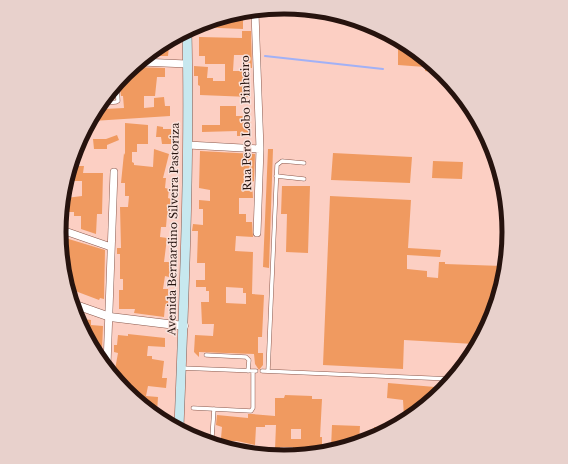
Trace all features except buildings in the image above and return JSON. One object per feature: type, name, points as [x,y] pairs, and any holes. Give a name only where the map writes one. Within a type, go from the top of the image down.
[{"type":"main road","name":"Avenida Bernardino Silveira Pastoriza","points":[[178,423],[184,326],[188,145],[187,37]]},
{"type":"street","name":"Rua Pero Lobo Pinheiro","points":[[255,16],[260,149],[257,233]]},
{"type":"street","points":[[147,62],[187,64]]},
{"type":"street","points":[[188,145],[260,149]]},
{"type":"street","points":[[108,361],[114,172]]},
{"type":"street","points":[[66,231],[111,247]]},
{"type":"street","points":[[80,306],[110,317],[184,326]]},
{"type":"lane","points":[[109,103],[116,102],[118,100],[118,90]]},
{"type":"lane","points":[[268,371],[277,165],[279,162],[304,163]]},
{"type":"lane","points":[[276,176],[304,179]]},
{"type":"lane","points":[[193,408],[252,410],[252,371],[249,360],[246,357],[206,355]]},
{"type":"lane","points":[[181,368],[252,371]]},
{"type":"lane","points":[[262,371],[445,379]]},
{"type":"lane","points":[[211,437],[214,409]]},
{"type":"waterway","points":[[265,56],[383,69]]}]
